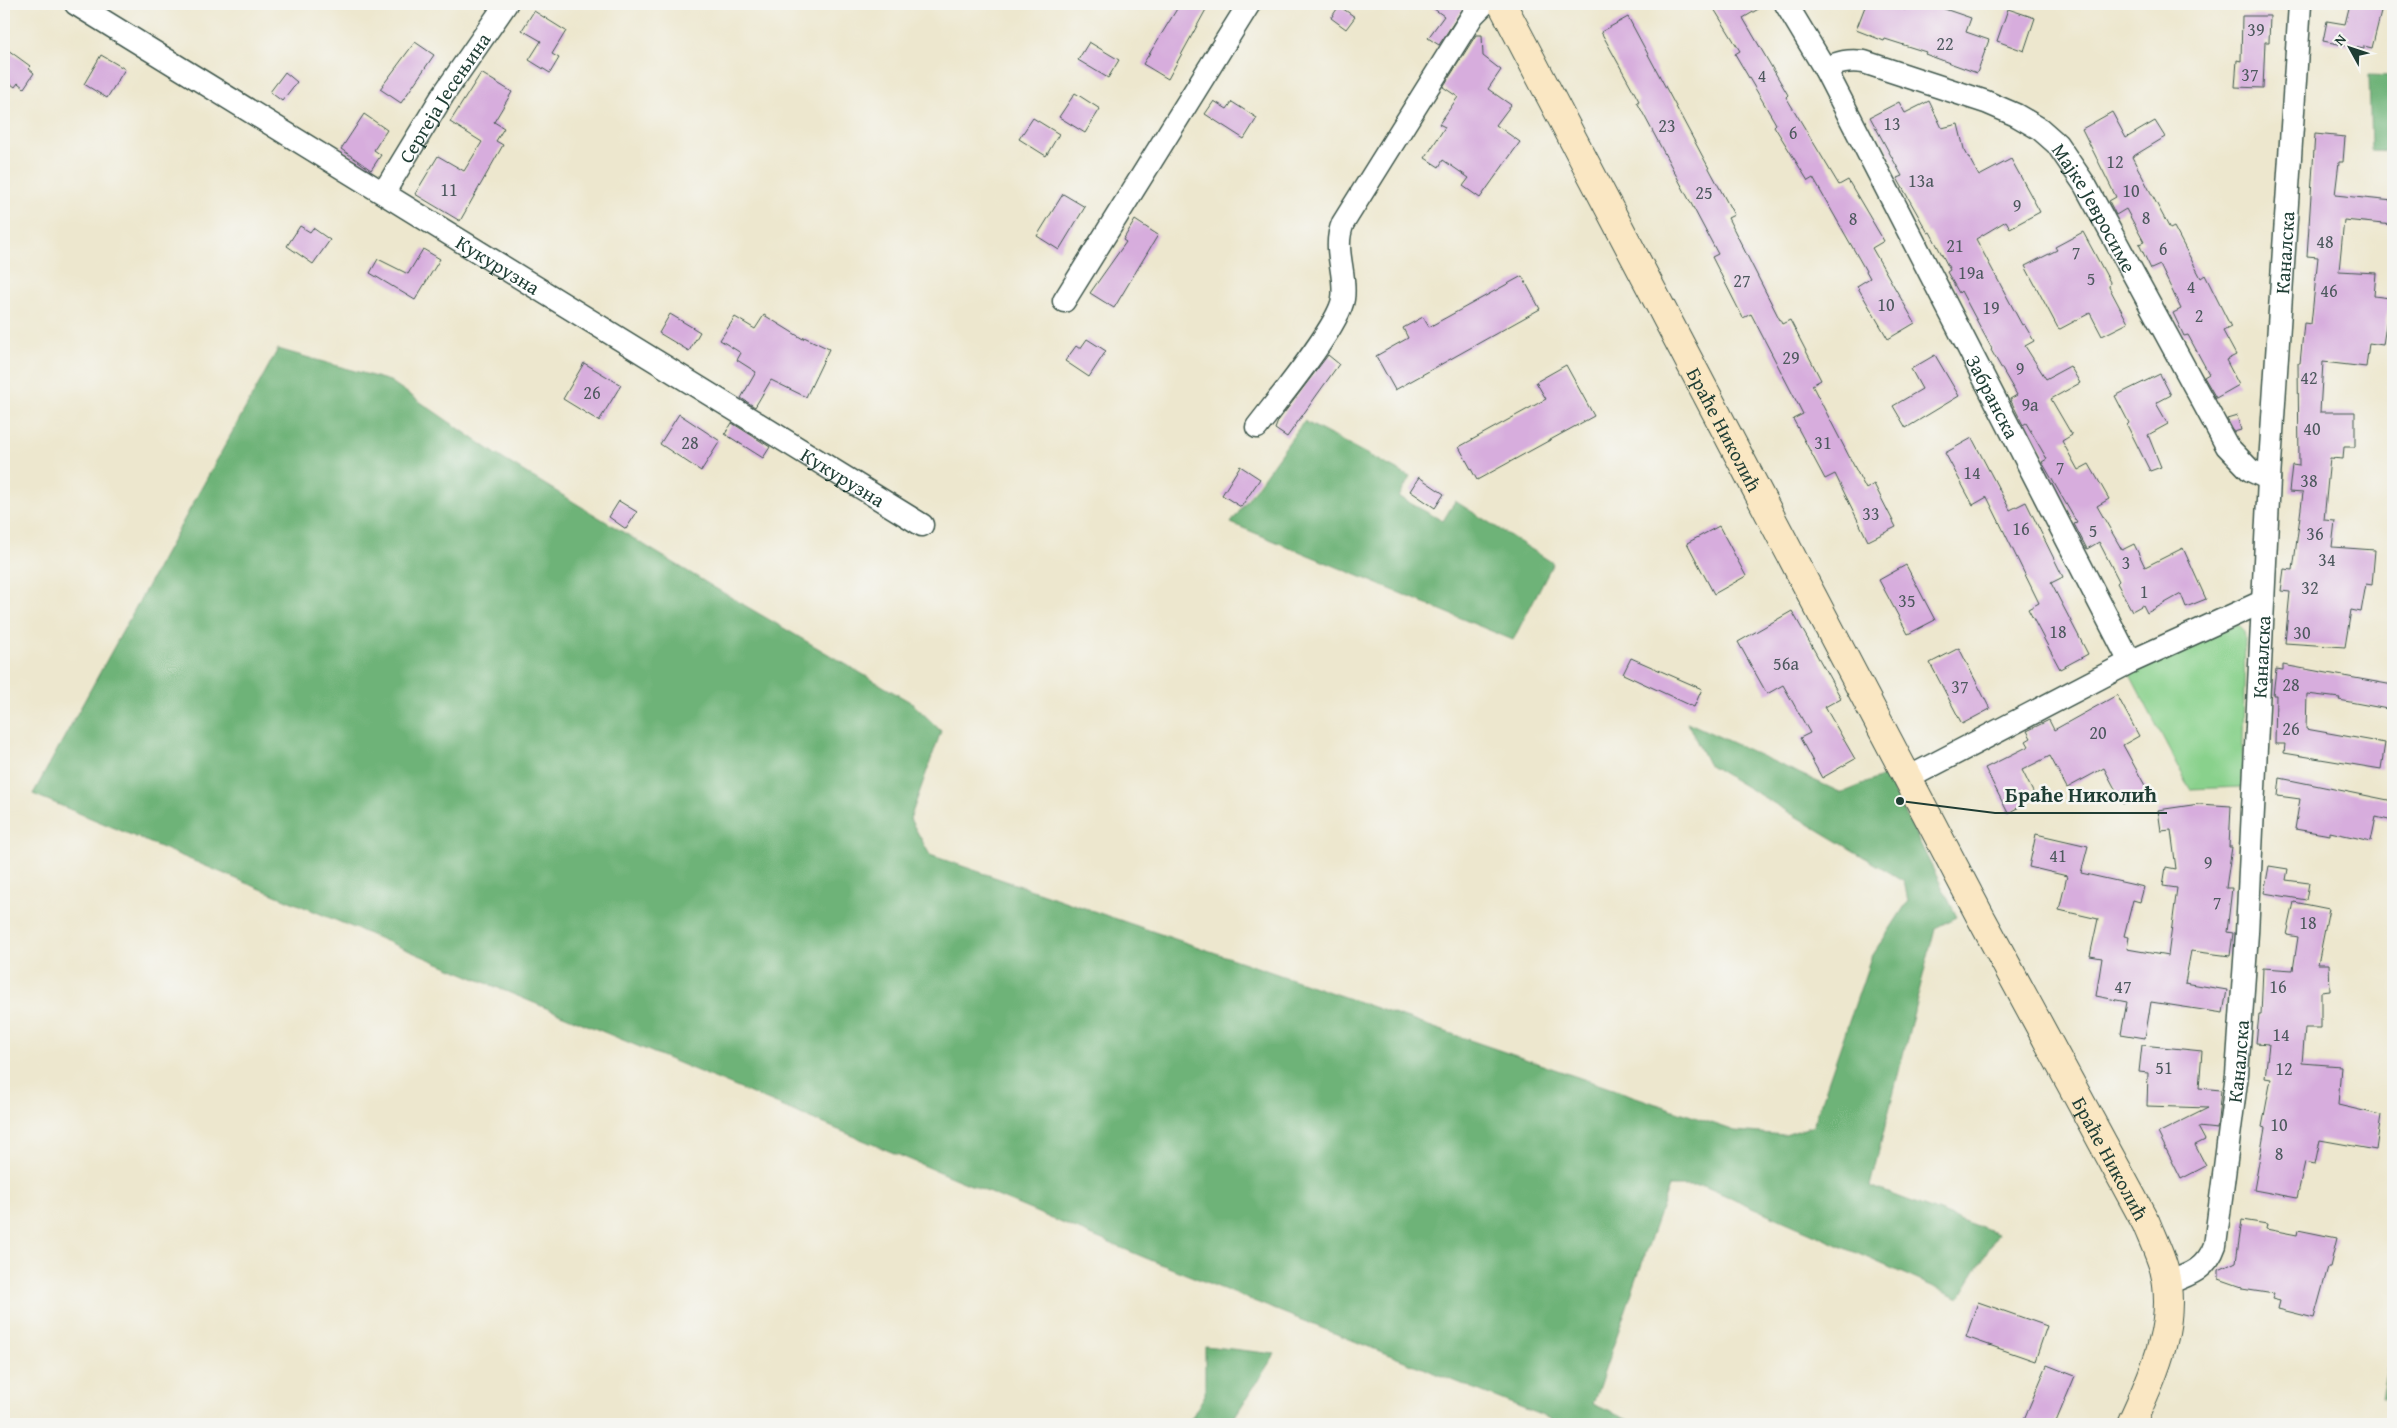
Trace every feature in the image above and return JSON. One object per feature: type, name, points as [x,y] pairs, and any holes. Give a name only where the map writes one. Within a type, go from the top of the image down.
[{"type":"main road","name":"Браће Николић","points":[[1502,4],[1983,923],[2146,1223],[2164,1268],[2169,1306],[2164,1339],[2153,1372],[2131,1424]]},
{"type":"street","name":"Кукурузна","points":[[76,4],[922,525]]},
{"type":"street","name":"Сергеја Јесењина","points":[[384,192],[443,95],[506,4]]},
{"type":"street","points":[[1064,301],[1249,4]]},
{"type":"street","points":[[1258,427],[1326,333],[1341,309],[1344,289],[1338,234],[1343,223],[1474,14],[1484,4]]},
{"type":"street","name":"Забранска","points":[[1786,4],[1824,69],[2130,662]]},
{"type":"street","name":"Каналска","points":[[2167,1283],[2197,1270],[2206,1263],[2215,1245],[2237,1074],[2244,989],[2269,478],[2300,4]]},
{"type":"street","name":"Мајке Јевросиме","points":[[1824,69],[1839,62],[1849,60],[1864,62],[1986,102],[2016,115],[2040,129],[2051,139],[2071,162],[2085,185],[2227,446],[2250,470],[2269,478]]},
{"type":"street","points":[[1908,778],[2130,662],[2262,602]]},
{"type":"green space","points":[[2369,75],[2393,76],[2393,151],[2371,150]]},
{"type":"green space","points":[[278,349],[390,381],[503,459],[715,588],[912,703],[941,731],[910,819],[930,855],[1735,1131],[1785,1135],[1813,1126],[1871,958],[1908,901],[1904,881],[1708,764],[1687,722],[1842,793],[1886,775],[1957,917],[1935,928],[1870,1186],[1998,1234],[1959,1298],[1704,1186],[1669,1186],[1593,1404],[1637,1424],[1563,1424],[1153,1261],[33,794]]},
{"type":"green space","points":[[1304,421],[1410,477],[1399,497],[1443,521],[1455,501],[1553,563],[1513,640],[1231,523]]},
{"type":"green space","points":[[2237,624],[2244,631],[2245,637],[2242,787],[2190,789],[2128,671]]},
{"type":"green space","points":[[2393,1344],[2393,1397],[2382,1398],[2392,1352]]},
{"type":"green space","points":[[1205,1346],[1275,1354],[1230,1424],[1188,1424],[1205,1395]]},
{"type":"building","points":[[1180,4],[1209,4],[1168,79],[1143,64]]},
{"type":"building","points":[[1427,4],[1466,4],[1439,45],[1428,38],[1444,16]]},
{"type":"building","points":[[1711,4],[1767,4],[1743,18],[1788,95],[1786,97],[1839,185],[1848,180],[1884,241],[1872,248],[1915,323],[1888,339],[1857,286],[1870,278],[1813,178],[1808,181],[1774,126],[1776,124],[1735,54],[1740,51]]},
{"type":"building","points":[[1866,4],[1889,4],[1905,10],[1907,4],[1930,4],[1971,18],[1966,32],[1989,40],[1977,73],[1925,54],[1926,52],[1885,39],[1884,41],[1856,30]]},
{"type":"building","points":[[2350,4],[2383,4],[2372,48],[2364,46],[2364,49],[2323,41],[2327,21],[2345,24]]},
{"type":"building","points":[[1339,6],[1355,17],[1346,29],[1331,18]]},
{"type":"building","points":[[2008,9],[2035,18],[2024,51],[1997,41]]},
{"type":"building","points":[[534,11],[566,31],[552,54],[559,58],[550,73],[529,60],[541,41],[522,30]]},
{"type":"building","points":[[2242,16],[2270,16],[2269,42],[2265,42],[2263,88],[2235,87],[2237,60],[2241,61]]},
{"type":"building","points":[[1628,17],[1734,215],[1728,218],[1782,324],[1790,320],[1821,380],[1812,385],[1866,489],[1874,484],[1896,527],[1868,541],[1835,474],[1825,479],[1793,419],[1803,414],[1751,314],[1743,318],[1712,257],[1718,254],[1601,32]]},
{"type":"building","points":[[1476,35],[1482,35],[1483,56],[1501,70],[1488,89],[1511,105],[1496,125],[1520,142],[1480,198],[1463,186],[1469,178],[1443,160],[1439,167],[1425,158],[1445,127],[1439,124],[1458,97],[1443,87]]},
{"type":"building","points":[[415,42],[434,55],[401,103],[380,89]]},
{"type":"building","points":[[1089,42],[1119,60],[1108,78],[1078,60]]},
{"type":"building","points":[[4,47],[30,66],[28,68],[34,73],[24,88],[18,83],[15,87],[4,79]]},
{"type":"building","points":[[101,55],[125,69],[107,98],[84,84]]},
{"type":"building","points":[[285,72],[297,82],[282,101],[270,92]]},
{"type":"building","points":[[481,73],[512,92],[494,122],[504,128],[496,141],[503,145],[460,221],[415,194],[438,156],[464,171],[482,142],[450,122]]},
{"type":"building","points":[[1075,93],[1100,109],[1085,133],[1059,117]]},
{"type":"building","points":[[1214,101],[1227,109],[1232,102],[1257,118],[1244,139],[1205,114]]},
{"type":"building","points":[[1929,101],[1942,128],[1958,124],[1964,149],[1979,176],[2011,159],[2040,212],[2010,228],[2006,221],[1976,239],[2022,325],[2024,324],[2034,341],[2025,346],[2046,379],[2070,366],[2080,383],[2051,399],[2072,435],[2062,441],[2078,470],[2089,464],[2109,499],[2097,506],[2122,550],[2134,544],[2145,567],[2183,548],[2206,599],[2186,607],[2181,594],[2147,613],[2143,605],[2132,611],[2099,542],[2087,549],[2074,524],[2077,523],[2042,462],[2047,459],[2026,423],[2023,425],[2010,399],[2017,395],[1991,350],[1961,291],[1959,293],[1947,272],[1950,270],[1930,232],[1928,233],[1897,178],[1902,176],[1870,117],[1899,102],[1905,113]]},
{"type":"building","points":[[2112,112],[2126,138],[2155,121],[2165,137],[2132,157],[2170,229],[2174,227],[2201,278],[2205,275],[2231,327],[2223,331],[2236,355],[2226,360],[2239,385],[2216,398],[2204,377],[2209,374],[2188,335],[2184,336],[2173,313],[2181,309],[2160,265],[2151,269],[2139,244],[2144,242],[2126,209],[2116,215],[2109,201],[2116,197],[2082,129]]},
{"type":"building","points":[[364,114],[387,130],[374,150],[381,155],[371,170],[341,149]]},
{"type":"building","points":[[1033,118],[1059,134],[1046,156],[1019,139]]},
{"type":"building","points":[[2315,134],[2345,137],[2343,162],[2339,162],[2335,195],[2393,201],[2393,225],[2344,220],[2339,271],[2376,273],[2374,296],[2390,298],[2383,345],[2369,343],[2366,367],[2323,362],[2320,412],[2355,412],[2355,447],[2344,447],[2343,459],[2330,458],[2324,520],[2335,521],[2332,547],[2375,550],[2372,585],[2366,584],[2361,612],[2351,610],[2345,647],[2285,643],[2290,592],[2281,591],[2284,569],[2293,570],[2303,493],[2289,492],[2292,465],[2299,466],[2298,363],[2300,363],[2304,323],[2311,324],[2318,257],[2307,256]]},
{"type":"building","points":[[1063,194],[1085,207],[1059,250],[1037,236]]},
{"type":"building","points":[[1135,220],[1158,235],[1114,308],[1090,293],[1126,242],[1123,240]]},
{"type":"building","points":[[300,226],[310,232],[313,228],[330,240],[313,264],[287,246]]},
{"type":"building","points":[[2083,232],[2110,282],[2109,287],[2128,323],[2102,336],[2090,313],[2060,329],[2058,328],[2025,266],[2057,250],[2055,247]]},
{"type":"building","points":[[423,249],[440,259],[415,300],[370,273],[378,259],[408,274]]},
{"type":"building","points":[[1522,276],[1540,309],[1395,390],[1376,356],[1408,338],[1403,328],[1423,317],[1429,327]]},
{"type":"building","points":[[670,314],[700,332],[689,351],[659,333]]},
{"type":"building","points":[[764,315],[803,339],[804,337],[829,349],[806,397],[771,380],[755,407],[741,398],[756,372],[737,360],[741,353],[720,340],[735,317],[755,329]]},
{"type":"building","points":[[1087,339],[1106,351],[1089,377],[1065,361],[1076,346],[1080,349]]},
{"type":"building","points":[[1328,355],[1339,364],[1287,437],[1275,429],[1278,421]]},
{"type":"building","points":[[1935,355],[1959,396],[1906,428],[1893,406],[1922,389],[1911,369]]},
{"type":"building","points":[[584,363],[621,385],[599,421],[563,399]]},
{"type":"building","points":[[1566,365],[1594,416],[1477,480],[1459,447],[1546,399],[1536,382]]},
{"type":"building","points":[[2160,374],[2171,395],[2156,403],[2168,424],[2148,435],[2161,467],[2150,471],[2115,396]]},
{"type":"building","points":[[679,414],[720,441],[701,471],[660,444]]},
{"type":"building","points":[[2237,416],[2241,430],[2234,432],[2227,419]]},
{"type":"building","points":[[732,423],[770,447],[763,458],[725,434]]},
{"type":"building","points":[[1972,438],[2010,510],[2026,502],[2063,577],[2051,583],[2088,654],[2060,669],[2028,609],[2039,603],[1987,497],[1973,505],[1945,453]]},
{"type":"building","points":[[1240,466],[1260,479],[1241,507],[1222,495]]},
{"type":"building","points":[[1419,477],[1444,494],[1435,508],[1410,491]]},
{"type":"building","points":[[619,501],[637,512],[626,529],[609,517]]},
{"type":"building","points":[[1719,526],[1746,576],[1714,594],[1687,543]]},
{"type":"building","points":[[1906,565],[1935,620],[1908,634],[1879,580]]},
{"type":"building","points":[[1792,611],[1841,698],[1825,707],[1855,759],[1822,778],[1800,738],[1810,733],[1783,685],[1767,694],[1738,642]]},
{"type":"building","points":[[1959,648],[1990,709],[1962,724],[1930,663]]},
{"type":"building","points":[[1631,658],[1702,689],[1694,707],[1623,674]]},
{"type":"building","points":[[2283,665],[2393,685],[2393,710],[2339,700],[2340,698],[2307,694],[2306,729],[2385,743],[2381,769],[2284,753],[2285,744],[2275,744],[2276,695],[2273,695],[2276,669],[2283,670]]},
{"type":"building","points":[[2117,695],[2139,736],[2123,745],[2148,791],[2123,804],[2104,768],[2067,788],[2050,756],[2022,770],[2036,798],[2008,813],[1985,768],[2029,746],[2026,741],[2031,738],[2027,731],[2049,720],[2054,730]]},
{"type":"building","points":[[2280,778],[2393,801],[2393,821],[2376,817],[2371,841],[2330,832],[2330,835],[2295,829],[2300,799],[2278,796]]},
{"type":"building","points":[[2199,804],[2231,806],[2229,847],[2232,847],[2226,888],[2232,888],[2227,932],[2233,933],[2230,956],[2191,951],[2185,983],[2227,990],[2223,1013],[2151,1002],[2145,1038],[2121,1034],[2127,1002],[2096,996],[2102,958],[2090,956],[2098,919],[2059,910],[2067,876],[2029,867],[2036,834],[2088,846],[2081,873],[2144,887],[2140,902],[2133,900],[2124,936],[2129,937],[2127,949],[2168,956],[2177,888],[2163,886],[2166,867],[2176,869],[2171,830],[2161,831],[2158,810]]},
{"type":"building","points":[[2269,866],[2288,869],[2286,880],[2309,883],[2306,900],[2264,893]]},
{"type":"building","points":[[2294,902],[2329,909],[2318,964],[2329,964],[2330,991],[2321,992],[2321,1028],[2305,1028],[2302,1063],[2341,1066],[2338,1105],[2381,1115],[2376,1150],[2320,1140],[2315,1164],[2305,1162],[2297,1198],[2254,1190],[2265,1128],[2262,1127],[2271,1079],[2265,1078],[2269,1044],[2256,1043],[2259,1015],[2261,1015],[2263,968],[2293,970],[2298,937],[2287,935]]},
{"type":"building","points":[[2142,1045],[2202,1051],[2199,1088],[2221,1090],[2217,1129],[2198,1127],[2205,1140],[2195,1145],[2206,1166],[2181,1179],[2158,1133],[2208,1108],[2147,1106],[2148,1073],[2139,1072]]},
{"type":"building","points":[[2242,1220],[2267,1224],[2266,1229],[2297,1235],[2298,1230],[2337,1238],[2314,1318],[2278,1309],[2280,1301],[2272,1299],[2274,1294],[2242,1289],[2242,1287],[2219,1279],[2219,1270],[2236,1262]]},
{"type":"building","points":[[1978,1302],[2047,1326],[2035,1361],[1966,1337]]},
{"type":"building","points":[[2047,1365],[2075,1376],[2055,1424],[2022,1424]]},
{"type":"place","name":"Браће Николић","points":[[1900,801]]}]
